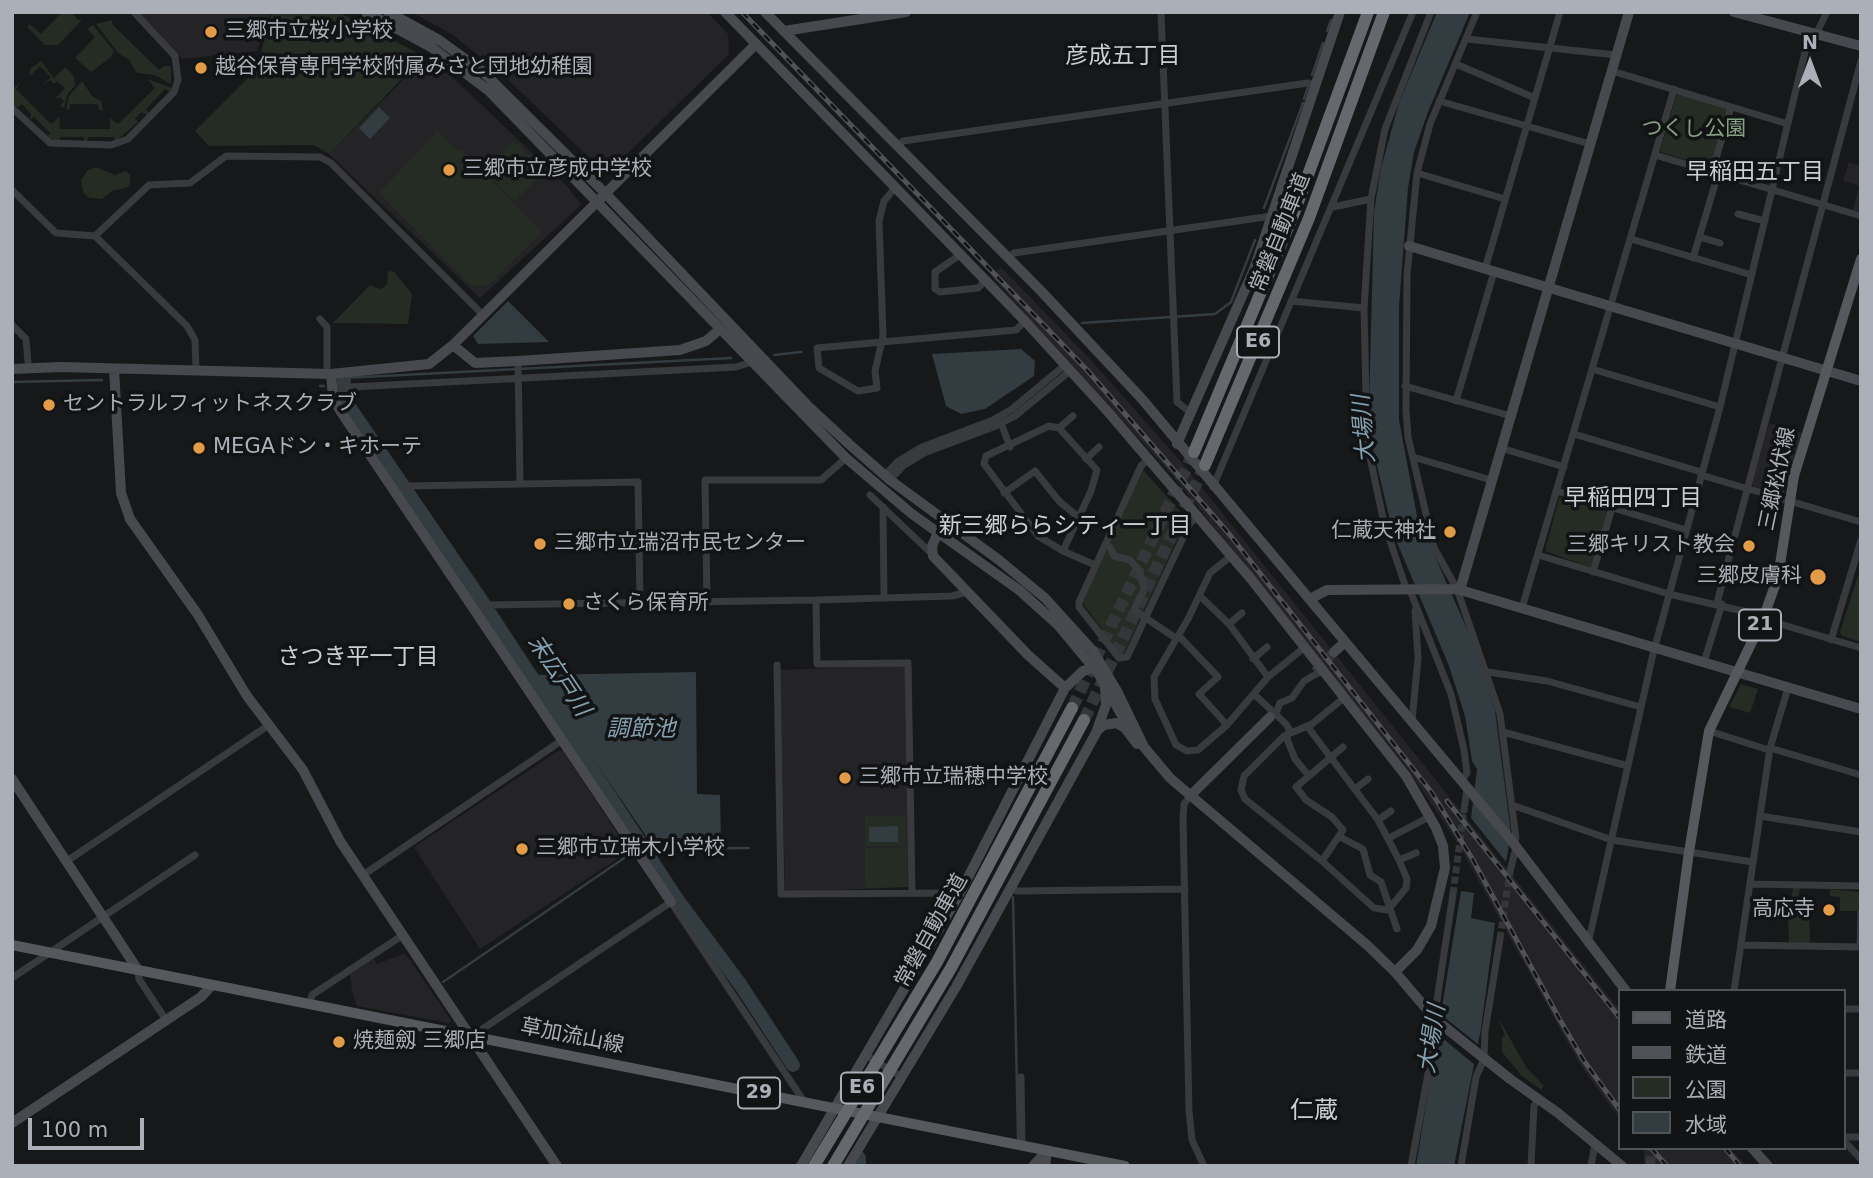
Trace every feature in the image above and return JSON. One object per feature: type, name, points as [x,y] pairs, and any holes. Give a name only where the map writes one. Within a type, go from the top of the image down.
[{"type":"highway","name":"常磐自動車道","points":[[1194,452],[1294,213],[1368,12]]},
{"type":"highway","name":"常磐自動車道","points":[[1205,465],[1309,218],[1384,12]]},
{"type":"highway","name":"常磐自動車道","points":[[814,1166],[909,1010],[1006,837],[1072,708]]},
{"type":"highway","name":"常磐自動車道","points":[[833,1166],[923,1018],[1020,843],[1084,720]]},
{"type":"main road","name":"三郷松伏線","points":[[1670,989],[1709,731],[1763,617],[1778,577],[1794,476],[1861,259]]},
{"type":"main road","name":"草加流山線","points":[[12,945],[1125,1166]]},
{"type":"street","points":[[12,108],[50,143],[111,145],[128,139],[174,92],[178,80],[175,56],[134,12]]},
{"type":"street","points":[[366,12],[431,47],[473,76],[846,458],[939,533],[1038,606],[1098,666],[1137,744]]},
{"type":"street","points":[[388,12],[439,40],[482,71],[606,193],[809,407],[907,493],[1034,588],[1072,625],[1144,747],[1170,778],[1395,972],[1434,1018],[1622,1166]]},
{"type":"street","points":[[725,12],[1068,368],[1198,516],[1394,759],[1431,816],[1444,857],[1439,900],[1422,943],[1395,972]]},
{"type":"street","points":[[765,12],[1093,345],[1514,844],[1624,989]]},
{"type":"street","points":[[784,31],[906,12]]},
{"type":"street","points":[[1161,12],[1177,402],[1191,414]]},
{"type":"street","points":[[1177,444],[1254,269],[1340,12]]},
{"type":"street","points":[[1213,487],[1413,12]]},
{"type":"street","points":[[1431,12],[1385,129],[1371,199],[1364,308],[1367,443],[1384,523],[1456,715],[1466,773],[1464,810]]},
{"type":"street","points":[[1477,12],[1439,101],[1417,173],[1409,246],[1405,386],[1413,457],[1434,548],[1456,589],[1488,672],[1503,732],[1514,844],[1510,871]]},
{"type":"street","points":[[1456,401],[1505,199],[1560,12]]},
{"type":"street","points":[[1456,589],[1511,416],[1629,12]]},
{"type":"street","points":[[1734,12],[1755,15],[1861,46]]},
{"type":"street","points":[[1588,944],[1655,648],[1720,407],[1788,124],[1813,32],[1827,12]]},
{"type":"street","points":[[1467,39],[1616,55]]},
{"type":"street","points":[[12,369],[329,370],[422,366],[434,361],[756,44]]},
{"type":"street","points":[[1704,662],[1747,489],[1861,61]]},
{"type":"street","points":[[1456,64],[1535,99]]},
{"type":"street","points":[[1390,70],[1409,68]]},
{"type":"street","points":[[1612,71],[1788,124]]},
{"type":"street","points":[[898,146],[903,141],[1308,83],[1316,85]]},
{"type":"street","points":[[1522,608],[1674,89]]},
{"type":"street","points":[[1439,101],[1590,144]]},
{"type":"street","points":[[1693,258],[1731,107]]},
{"type":"street","points":[[1656,155],[1861,216]]},
{"type":"street","points":[[95,236],[149,186],[196,181],[226,156],[320,156],[331,163],[482,314]]},
{"type":"street","points":[[1417,173],[1505,199]]},
{"type":"street","points":[[895,188],[884,201],[880,221],[882,342],[875,371],[877,388],[858,391],[820,368],[817,348],[882,342],[1016,330],[1025,321]]},
{"type":"street","points":[[12,190],[56,233],[95,236],[187,326],[194,340],[196,370]]},
{"type":"street","points":[[1333,207],[1371,199]]},
{"type":"street","points":[[1738,214],[1765,221]]},
{"type":"street","points":[[1008,258],[1014,253],[1272,216]]},
{"type":"street","points":[[1699,237],[1720,243]]},
{"type":"street","points":[[1631,239],[1752,275]]},
{"type":"street","points":[[1409,246],[1861,381]]},
{"type":"street","points":[[960,255],[935,272],[935,289],[940,292],[978,288],[985,281]]},
{"type":"street","points":[[1292,301],[1364,308]]},
{"type":"street","points":[[320,319],[327,327],[333,398],[341,412],[400,490],[481,608],[561,741],[805,1103]]},
{"type":"street","points":[[13,326],[26,339],[28,362]]},
{"type":"street","points":[[453,345],[475,363],[587,360],[636,357],[693,347],[720,329]]},
{"type":"street","points":[[636,357],[636,372]]},
{"type":"street","points":[[587,360],[587,375]]},
{"type":"street","points":[[332,388],[736,367],[752,362]]},
{"type":"street","points":[[518,363],[520,484]]},
{"type":"street","points":[[888,477],[897,462],[922,446],[993,420],[1068,368]]},
{"type":"street","points":[[888,477],[924,453],[1001,424],[1034,402],[1068,368]]},
{"type":"street","points":[[114,369],[121,493],[126,513],[198,615],[247,696],[303,770],[335,833],[558,1166]]},
{"type":"street","points":[[1592,369],[1720,407]]},
{"type":"street","points":[[1405,386],[1511,416]]},
{"type":"street","points":[[1073,416],[1059,428],[1043,427],[1010,447],[986,456],[984,464],[1032,531],[1063,551],[1096,565]]},
{"type":"street","points":[[1001,424],[1010,447]]},
{"type":"street","points":[[1059,428],[1097,471],[1091,491],[1077,516],[1063,551]]},
{"type":"street","points":[[1574,434],[1861,522]]},
{"type":"street","points":[[1086,458],[1100,447]]},
{"type":"street","points":[[1501,448],[1564,467]]},
{"type":"street","points":[[1413,457],[1491,480]]},
{"type":"street","points":[[707,601],[705,480],[821,480],[846,458]]},
{"type":"street","points":[[1149,459],[1141,466],[1079,601],[1079,607],[1119,658],[1123,660],[1127,657],[1190,523],[1198,516]]},
{"type":"street","points":[[1004,493],[1035,471],[1059,501],[1077,516]]},
{"type":"street","points":[[400,490],[638,482],[640,603]]},
{"type":"street","points":[[1557,491],[1686,530]]},
{"type":"street","points":[[907,493],[917,507],[939,525],[939,533],[932,546],[933,556]]},
{"type":"street","points":[[870,495],[1065,688]]},
{"type":"street","points":[[883,507],[884,598]]},
{"type":"street","points":[[1593,572],[1612,508]]},
{"type":"street","points":[[1831,640],[1861,540]]},
{"type":"street","points":[[1105,545],[1110,547],[1114,556],[1130,560],[1138,567],[1144,590],[1134,610],[1178,637],[1218,677],[1199,694],[1227,725]]},
{"type":"street","points":[[1538,555],[1669,594],[1719,603],[1861,648]]},
{"type":"street","points":[[1231,556],[1210,573],[1153,682],[1161,716],[1175,743],[1182,750],[1198,750],[1227,725],[1268,677],[1305,647]]},
{"type":"street","points":[[1310,599],[1327,590],[1456,589],[1861,709]]},
{"type":"street","points":[[481,608],[962,596],[968,592]]},
{"type":"street","points":[[1200,596],[1229,624],[1268,677]]},
{"type":"street","points":[[816,600],[817,664],[908,663],[912,892]]},
{"type":"street","points":[[1412,722],[1418,658],[1415,603]]},
{"type":"street","points":[[1229,624],[1242,613]]},
{"type":"street","points":[[1334,652],[1345,642]]},
{"type":"street","points":[[1253,659],[1267,647]]},
{"type":"street","points":[[777,665],[781,894],[960,893]]},
{"type":"street","points":[[801,1166],[960,893],[1065,688],[1083,671],[1098,666]]},
{"type":"street","points":[[1488,672],[1546,681],[1642,707]]},
{"type":"street","points":[[1204,1166],[1192,1140],[1189,1111],[1184,804],[1273,715],[1280,703],[1292,698],[1304,681],[1318,673]]},
{"type":"street","points":[[848,1166],[1011,888],[1096,733],[1105,705],[1105,684]]},
{"type":"street","points":[[1734,989],[1770,749],[1788,688]]},
{"type":"street","points":[[1254,694],[1273,715],[1286,724],[1287,739],[1295,759],[1309,776]]},
{"type":"street","points":[[1345,697],[1307,726],[1288,733],[1242,779],[1242,794],[1374,908],[1390,909]]},
{"type":"street","points":[[1096,733],[1104,725],[1116,723],[1159,772],[1170,778]]},
{"type":"street","points":[[67,861],[269,725]]},
{"type":"street","points":[[1307,726],[1378,820],[1399,860],[1406,888],[1390,909]]},
{"type":"street","points":[[1709,731],[1861,775]]},
{"type":"street","points":[[1503,732],[1628,766]]},
{"type":"street","points":[[363,874],[561,741]]},
{"type":"street","points":[[1322,861],[1340,836],[1342,827],[1306,800],[1296,787],[1343,747]]},
{"type":"street","points":[[12,779],[105,916],[138,970],[139,979],[166,1020]]},
{"type":"street","points":[[1355,789],[1368,779]]},
{"type":"street","points":[[1512,805],[1612,840],[1753,862]]},
{"type":"street","points":[[1378,820],[1391,811]]},
{"type":"street","points":[[1389,838],[1431,816]]},
{"type":"street","points":[[1760,816],[1861,832]]},
{"type":"street","points":[[1340,836],[1363,849],[1368,869],[1381,882],[1397,929]]},
{"type":"street","points":[[1399,860],[1416,853]]},
{"type":"street","points":[[12,978],[195,855]]},
{"type":"street","points":[[1750,884],[1861,886]]},
{"type":"street","points":[[1011,888],[1017,891],[1185,889]]},
{"type":"street","points":[[1411,1166],[1433,1047],[1434,1018],[1453,894]]},
{"type":"street","points":[[471,1036],[671,902]]},
{"type":"street","points":[[1741,945],[1860,947],[1861,913]]},
{"type":"street","points":[[310,1004],[312,995],[403,935]]},
{"type":"street","points":[[1461,1166],[1476,1077],[1482,1057],[1500,939]]},
{"type":"street","points":[[12,1123],[201,997],[212,985]]},
{"type":"street","points":[[867,1056],[902,1077]]},
{"type":"street","points":[[1021,1077],[1022,1146]]},
{"type":"street","points":[[1531,1166],[1534,1106],[1538,1099]]},
{"type":"street","points":[[828,1120],[863,1142]]},
{"type":"street","points":[[1845,1140],[1861,1159]]},
{"type":"street","points":[[1591,1166],[1595,1144]]},
{"type":"street","points":[[1754,1150],[1768,1166]]},
{"type":"street","points":[[1033,1166],[1047,1151]]},
{"type":"street","points":[[1045,1166],[1047,1151]]},
{"type":"shaded area","name":"三郷市立桜小学校","points":[[139,12],[271,12],[257,51],[182,59]]},
{"type":"shaded area","points":[[411,12],[707,12],[728,34],[729,54],[617,164],[598,166],[500,72],[450,33]]},
{"type":"shaded area","name":"三郷市立彦成中学校","points":[[424,59],[448,73],[568,187],[581,205],[480,298],[329,154]]},
{"type":"shaded area","points":[[1849,162],[1861,166],[1861,212],[1853,210],[1859,186],[1843,181]]},
{"type":"shaded area","points":[[1001,267],[1091,360],[1183,464],[1618,1008],[1618,1117],[1579,1063],[1456,840],[1407,768],[1174,477],[991,276]]},
{"type":"shaded area","points":[[1769,423],[1802,433],[1783,496],[1754,487],[1752,483]]},
{"type":"shaded area","name":"三郷市立瑞穂中学校","points":[[901,665],[905,669],[909,887],[788,892],[785,888],[780,670]]},
{"type":"shaded area","name":"三郷市立瑞木小学校","points":[[558,751],[563,751],[629,851],[480,949],[414,847]]},
{"type":"shaded area","points":[[405,953],[451,1020],[449,1023],[357,1006],[350,974],[374,959],[377,964]]},
{"type":"shaded area","points":[[1644,1150],[1732,1150],[1747,1166],[1649,1166],[1644,1161]]},
{"type":"green space","points":[[62,12],[70,12],[78,20],[82,20],[58,45],[45,45],[27,27],[30,24],[41,34]]},
{"type":"green space","points":[[272,12],[338,12],[424,56],[329,154],[314,145],[209,146],[195,131],[256,70]]},
{"type":"green space","points":[[112,20],[112,24],[159,70],[164,66],[171,66],[171,84],[154,75],[137,73],[129,60],[118,53],[96,24]]},
{"type":"green space","points":[[93,25],[114,51],[111,57],[91,72],[75,58],[95,37],[87,29]]},
{"type":"green space","points":[[41,61],[54,78],[65,67],[74,76],[75,85],[67,95],[64,108],[60,106],[64,101],[60,97],[54,100],[65,88],[57,81],[54,84],[50,80],[41,87],[51,77],[40,66],[30,76],[30,69]]},
{"type":"green space","points":[[147,79],[172,88],[169,92],[165,89],[146,109],[149,113],[146,115],[142,112],[135,118],[138,122],[115,142],[114,137],[88,137],[87,142],[84,142],[84,137],[60,137],[60,142],[56,141],[47,137],[50,133],[34,117],[30,120],[31,114],[22,104],[18,107],[12,105],[12,90],[21,81],[16,89],[51,124],[59,117],[60,129],[110,129],[110,118],[118,124],[155,88]]},
{"type":"green space","points":[[82,81],[92,96],[101,101],[103,111],[99,110],[98,104],[70,104],[70,110],[66,109],[69,96]]},
{"type":"green space","name":"つくし公園","points":[[1677,93],[1728,109],[1711,167],[1660,152]]},
{"type":"green space","points":[[437,131],[457,150],[462,151],[542,232],[488,285],[472,286],[379,193]]},
{"type":"green space","points":[[514,141],[545,171],[515,201],[484,171]]},
{"type":"green space","points":[[96,167],[115,175],[126,171],[130,175],[130,184],[126,188],[112,191],[102,199],[89,198],[83,192],[81,180],[88,170]]},
{"type":"green space","points":[[388,271],[394,272],[412,294],[408,324],[333,323],[370,285],[380,289],[387,285]]},
{"type":"green space","points":[[1143,470],[1187,519],[1124,654],[1120,655],[1082,602]]},
{"type":"green space","points":[[1559,498],[1608,512],[1593,565],[1590,567],[1545,551]]},
{"type":"green space","points":[[1861,566],[1861,642],[1842,636],[1840,632]]},
{"type":"green space","points":[[1741,684],[1758,689],[1750,713],[1729,707]]},
{"type":"green space","points":[[865,816],[906,816],[906,846],[865,846]]},
{"type":"green space","points":[[907,847],[907,887],[865,888],[865,848]]},
{"type":"green space","points":[[1793,888],[1800,888],[1797,906],[1809,908],[1810,943],[1789,943],[1788,919]]},
{"type":"green space","points":[[1830,889],[1859,892],[1859,911],[1840,911],[1840,897],[1830,896]]},
{"type":"green space","points":[[1498,1017],[1526,1067],[1544,1086],[1541,1090],[1521,1075],[1502,1052],[1502,1037],[1505,1036]]},
{"type":"water","points":[[1437,12],[1470,12],[1414,152],[1408,188],[1399,306],[1399,420],[1417,516],[1475,647],[1495,711],[1511,833],[1506,862],[1471,818],[1477,769],[1472,761],[1465,716],[1449,666],[1393,533],[1373,449],[1369,407],[1374,212],[1381,168],[1399,103]]},
{"type":"water","points":[[379,107],[390,118],[370,139],[359,128]]},
{"type":"water","points":[[508,301],[549,342],[478,344],[473,336]]},
{"type":"water","points":[[1021,349],[1035,361],[1034,376],[985,409],[961,414],[946,406],[932,354]]},
{"type":"water","name":"調節池","points":[[696,672],[697,794],[720,795],[721,838],[648,839],[536,675]]},
{"type":"water","points":[[898,826],[898,842],[869,842],[869,827]]},
{"type":"water","points":[[1461,891],[1474,893],[1471,918],[1495,923],[1481,1029],[1454,1166],[1416,1166]]},
{"type":"pier","points":[[1439,1013],[1480,1046],[1475,1065],[1435,1032]]},
{"type":"waterway","points":[[1327,31],[1331,20]]},
{"type":"waterway","points":[[1312,75],[1323,43]]},
{"type":"waterway","points":[[1304,99],[1308,87]]},
{"type":"waterway","points":[[1264,208],[1303,103]]},
{"type":"waterway","points":[[1082,323],[1215,314],[1231,302],[1255,240]]},
{"type":"waterway","points":[[774,355],[801,352]]},
{"type":"waterway","points":[[344,378],[731,358]]},
{"type":"waterway","name":"末広戸川","points":[[344,378],[343,398],[479,597],[679,902],[740,984],[793,1065]]},
{"type":"waterway","points":[[12,382],[102,380]]},
{"type":"waterway","points":[[644,849],[749,848]]},
{"type":"waterway","points":[[443,982],[633,852]]},
{"type":"waterway","points":[[1013,897],[1018,1139]]},
{"type":"waterway","name":"末広戸川","points":[[859,1158],[859,1166]]},
{"type":"tunnel","points":[[1072,708],[1194,452]]},
{"type":"tunnel","points":[[1084,720],[1205,465]]},
{"type":"tunnel","points":[[1315,672],[1334,652]]},
{"type":"tunnel","points":[[1453,894],[1464,810]]},
{"type":"tunnel","points":[[1500,939],[1510,871]]},
{"type":"tunnel","points":[[1650,1166],[1652,1150]]},
{"type":"railway","points":[[742,12],[1087,370],[1230,535],[1432,793],[1473,860],[1584,1061],[1618,1108]]},
{"type":"railway","points":[[1447,801],[1618,1016]]},
{"type":"railway","points":[[1653,1150],[1667,1166]]},
{"type":"railway","points":[[1727,1150],[1740,1166]]},
{"type":"place","name":"三郷市立桜小学校","points":[[211,32]]},
{"type":"place","name":"越谷保育専門学校附属みさと団地幼稚園","points":[[201,68]]},
{"type":"place","name":"三郷市立彦成中学校","points":[[449,170]]},
{"type":"place","name":"セントラルフィットネスクラブ","points":[[49,405]]},
{"type":"place","name":"MEGAドン・キホーテ","points":[[199,448]]},
{"type":"place","name":"仁蔵天神社","points":[[1450,532]]},
{"type":"place","name":"三郷市立瑞沼市民センター","points":[[540,544]]},
{"type":"place","name":"三郷キリスト教会","points":[[1749,546]]},
{"type":"place","name":"三郷皮膚科","points":[[1818,577]]},
{"type":"place","name":"さくら保育所","points":[[569,604]]},
{"type":"place","name":"三郷市立瑞穂中学校","points":[[845,778]]},
{"type":"place","name":"三郷市立瑞木小学校","points":[[522,849]]},
{"type":"place","name":"高応寺","points":[[1829,910]]},
{"type":"place","name":"焼麺劔 三郷店","points":[[339,1042]]},
{"type":"district","name":"彦成五丁目","points":[[1123,57]]},
{"type":"district","name":"早稲田五丁目","points":[[1755,173]]},
{"type":"district","name":"早稲田四丁目","points":[[1633,499]]},
{"type":"district","name":"新三郷ららシティ一丁目","points":[[1065,527]]},
{"type":"district","name":"さつき平一丁目","points":[[358,658]]},
{"type":"district","name":"仁蔵","points":[[1314,1112]]},
{"type":"water label","name":"大場川","points":[[1365,429]]},
{"type":"water label","name":"大場川","points":[[1433,1039]]}]
